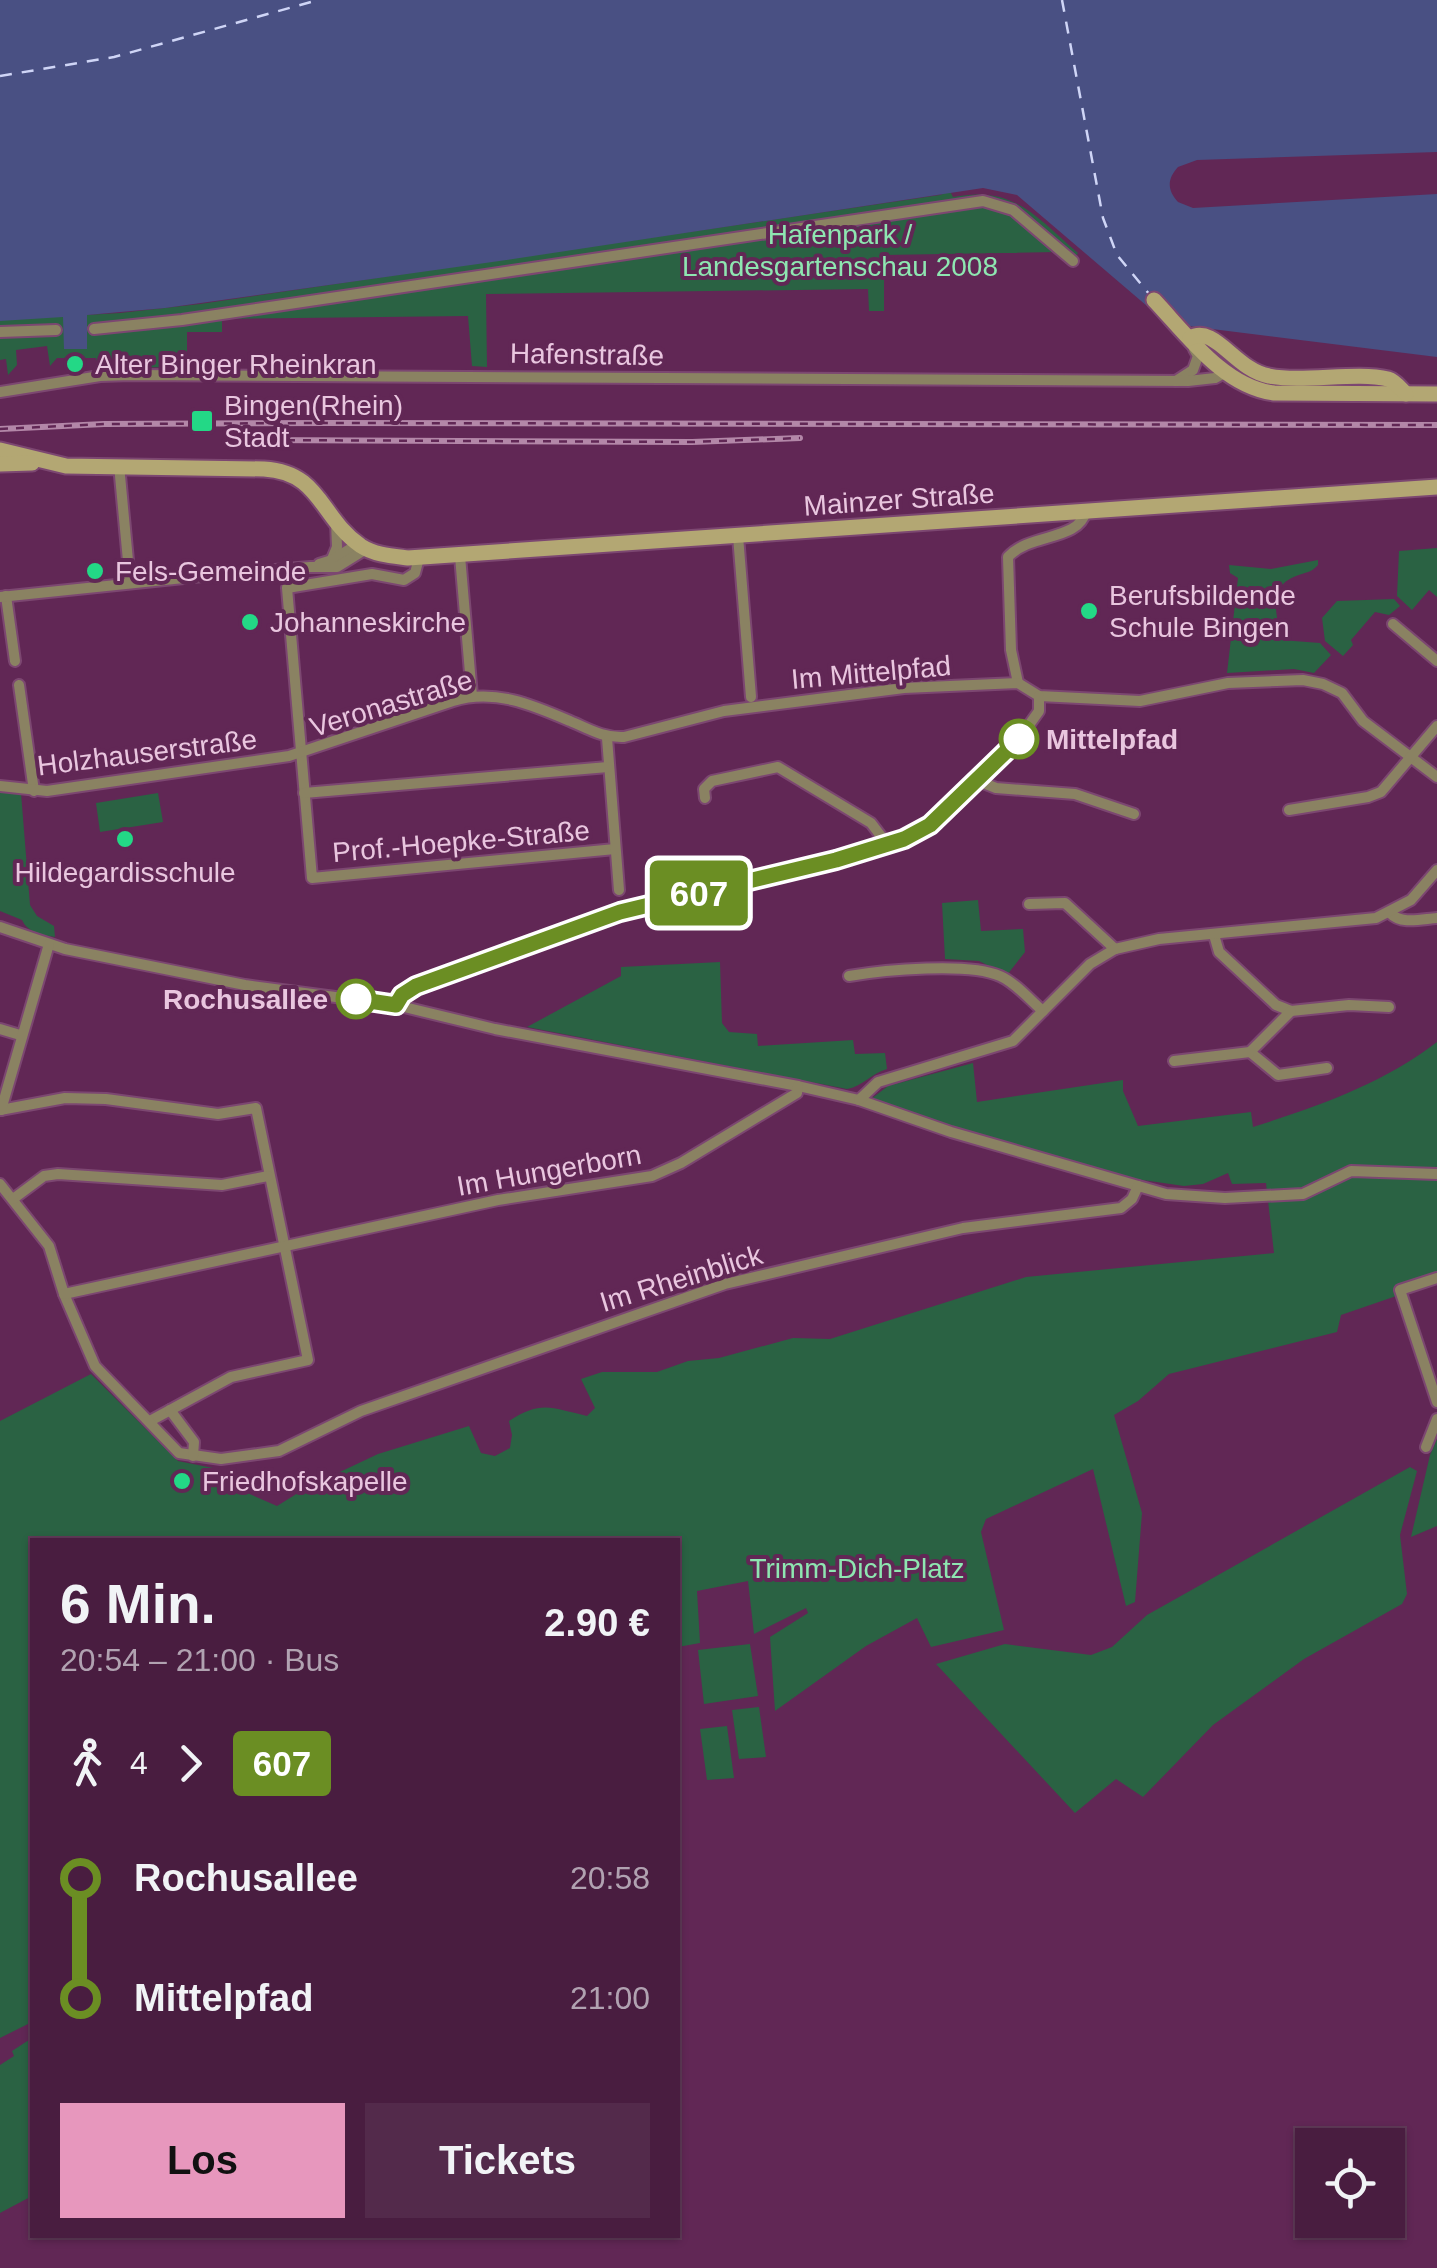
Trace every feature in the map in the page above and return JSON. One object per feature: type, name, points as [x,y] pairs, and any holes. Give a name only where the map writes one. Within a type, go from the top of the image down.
[{"type":"main road","points":[[1154,300],[1226,372],[1263,392],[1437,394]]},
{"type":"main road","points":[[1190,338],[1196,334],[1212,336],[1238,363],[1262,375],[1385,378],[1406,394]]},
{"type":"main road","points":[[0,450],[66,466],[292,472],[307,483],[362,546]]},
{"type":"main road","points":[[0,464],[46,463]]},
{"type":"main road","name":"Mainzer Straße","points":[[362,546],[385,555],[460,556],[1437,488]]},
{"type":"street","points":[[94,329],[182,320],[982,201],[1013,210],[1073,261]]},
{"type":"street","points":[[0,332],[56,330]]},
{"type":"street","points":[[1175,381],[1193,370],[1196,363],[1198,356],[1190,338]]},
{"type":"street","name":"Hafenstraße","points":[[0,392],[131,375],[877,382],[1175,381],[1216,378],[1226,372]]},
{"type":"street","points":[[119,465],[130,582]]},
{"type":"street","points":[[1086,511],[1075,530],[1026,542],[1008,557],[1011,650],[1018,683],[1039,696],[1140,701],[1228,683],[1292,680],[1323,684],[1342,693],[1363,721],[1437,777]]},
{"type":"street","points":[[332,560],[338,539],[336,520]]},
{"type":"street","points":[[738,536],[750,698]]},
{"type":"street","points":[[310,566],[362,546]]},
{"type":"street","points":[[15,662],[3,596],[310,566],[337,568],[362,546]]},
{"type":"street","points":[[460,556],[472,696]]},
{"type":"street","points":[[419,558],[415,573],[404,580],[372,574],[287,588],[304,793],[608,767]]},
{"type":"street","points":[[1393,624],[1437,661]]},
{"type":"street","name":"Im Mittelpfad","points":[[607,738],[719,712],[851,693],[1018,683]]},
{"type":"street","points":[[18,685],[34,791]]},
{"type":"street","name":"Veronastraße","points":[[300,754],[472,696],[511,700],[607,738]]},
{"type":"street","points":[[396,1005],[402,995],[416,986],[620,912],[836,860],[922,830],[1036,719],[1039,696]]},
{"type":"street","points":[[1290,810],[1307,804],[1368,798],[1380,792],[1437,726]]},
{"type":"street","points":[[607,738],[618,890]]},
{"type":"street","name":"Holzhauserstraße","points":[[0,786],[34,791],[300,754]]},
{"type":"street","points":[[705,798],[704,789],[712,781],[778,768],[871,823],[887,844]]},
{"type":"street","points":[[976,780],[996,788],[1075,794],[1134,814]]},
{"type":"street","name":"Prof.-Hoepke-Straße","points":[[304,793],[312,878],[615,849]]},
{"type":"street","points":[[859,1100],[878,1082],[1004,1046],[1026,1032],[1090,964],[1114,948],[1158,939],[1348,923],[1390,913],[1415,895],[1437,870]]},
{"type":"street","points":[[1029,904],[1065,903],[1114,948]]},
{"type":"street","points":[[1390,913],[1409,920],[1437,918]]},
{"type":"street","points":[[0,927],[49,944],[245,986],[396,1005],[495,1029],[798,1086],[859,1100],[951,1132],[1166,1194],[1225,1198],[1302,1194],[1351,1171],[1437,1174]]},
{"type":"street","points":[[1214,935],[1219,952],[1276,1005],[1291,1011],[1349,1005],[1389,1007]]},
{"type":"street","points":[[49,944],[1,1110],[65,1098],[106,1098],[218,1114],[256,1108],[308,1360],[231,1376],[150,1420]]},
{"type":"street","points":[[849,976],[980,968],[1005,978],[1043,1011]]},
{"type":"street","points":[[1174,1061],[1250,1052],[1291,1011]]},
{"type":"street","points":[[0,1028],[20,1034]]},
{"type":"street","points":[[1250,1052],[1278,1074],[1328,1068]]},
{"type":"street","name":"Im Hungerborn","points":[[64,1294],[498,1200],[652,1176],[681,1163],[797,1093],[798,1086]]},
{"type":"street","points":[[13,1199],[44,1176],[58,1174],[222,1185],[268,1176]]},
{"type":"street","points":[[0,1184],[49,1246],[64,1294],[95,1366],[179,1453],[193,1456],[194,1442],[170,1410]]},
{"type":"street","name":"Im Rheinblick","points":[[193,1456],[242,1457],[278,1451],[361,1411],[725,1284],[963,1228],[1122,1208],[1138,1186]]},
{"type":"street","points":[[1437,1278],[1400,1290],[1437,1402]]},
{"type":"street","points":[[1426,1447],[1437,1419]]},
{"type":"green space","name":"Hafenpark / Landesgartenschau 2008","points":[[950,191],[953,197],[974,194],[1008,200],[1036,216],[1078,253],[1073,261],[1057,252],[884,255],[884,311],[869,311],[868,289],[486,294],[487,367],[472,366],[468,316],[222,319],[222,332],[187,332],[187,365],[178,367],[98,368],[96,358],[57,358],[50,366],[47,346],[16,350],[17,365],[8,375],[6,359],[0,360],[0,320],[200,304]]},
{"type":"green space","points":[[1437,548],[1437,597],[1429,590],[1412,610],[1397,596],[1399,551]]},
{"type":"green space","points":[[1318,560],[1313,570],[1286,581],[1280,588],[1276,612],[1281,640],[1320,643],[1331,655],[1314,673],[1294,669],[1227,673],[1238,578],[1230,573],[1229,565],[1271,569]]},
{"type":"green space","points":[[1394,599],[1400,606],[1389,615],[1375,612],[1343,656],[1325,641],[1322,618],[1337,601]]},
{"type":"green space","points":[[0,789],[21,793],[30,905],[37,916],[54,926],[55,937],[36,933],[22,920],[0,911]]},
{"type":"green space","points":[[158,793],[163,822],[100,832],[96,803]]},
{"type":"green space","points":[[978,900],[981,931],[1023,929],[1025,952],[1007,975],[979,961],[945,959],[942,903]]},
{"type":"green space","points":[[720,962],[722,1023],[729,1032],[757,1034],[758,1046],[853,1040],[855,1054],[885,1053],[887,1069],[847,1089],[527,1027],[621,976],[621,967]]},
{"type":"green space","name":"Trimm-Dich-Platz","points":[[1437,1042],[1437,1282],[1341,1315],[1337,1332],[1169,1374],[1138,1401],[1114,1415],[1142,1513],[1135,1602],[1126,1606],[1093,1469],[986,1519],[981,1532],[1004,1630],[931,1647],[917,1618],[866,1646],[775,1711],[770,1637],[808,1613],[806,1608],[754,1634],[748,1581],[697,1591],[700,1643],[680,1647],[680,1538],[30,1538],[30,2023],[0,2038],[0,1421],[91,1374],[178,1461],[213,1468],[245,1492],[277,1506],[378,1454],[469,1426],[481,1453],[495,1456],[510,1448],[509,1421],[520,1414],[547,1408],[587,1416],[595,1408],[581,1379],[602,1372],[657,1372],[688,1361],[719,1358],[793,1338],[830,1339],[1026,1277],[1274,1253],[1266,1183],[1232,1184],[1228,1173],[1203,1184],[1184,1186],[1129,1178],[950,1128],[871,1099],[888,1086],[973,1063],[977,1102],[1123,1080],[1123,1091],[1138,1126],[1251,1112],[1253,1127],[1326,1102],[1416,1057]]},
{"type":"green space","points":[[1437,1439],[1437,1526],[1411,1537],[1430,1455]]},
{"type":"green space","points":[[1410,1467],[1417,1471],[1400,1535],[1407,1594],[1402,1604],[1304,1659],[1213,1725],[1143,1797],[1116,1779],[1075,1813],[936,1664],[1005,1644],[1091,1655],[1112,1647],[1147,1615]]},
{"type":"green space","points":[[750,1644],[758,1696],[704,1704],[698,1650]]},
{"type":"green space","points":[[759,1707],[766,1757],[739,1759],[732,1710]]},
{"type":"green space","points":[[727,1726],[734,1778],[707,1780],[700,1729]]},
{"type":"green space","points":[[30,2039],[30,2197],[0,2213],[0,2065],[14,2056],[12,2051]]},
{"type":"water","points":[[0,0],[1437,0],[1437,152],[1197,160],[1178,167],[1170,184],[1178,202],[1193,208],[1437,194],[1437,357],[1188,326],[1161,296],[1147,306],[1017,195],[983,188],[513,259],[165,308],[87,315],[87,349],[64,349],[63,317],[0,321]]},
{"type":"ferry route","points":[[0,76],[114,57],[318,0]]},
{"type":"ferry route","points":[[1062,0],[1103,218],[1117,255],[1150,295]]},
{"type":"railway","points":[[0,429],[104,424],[329,423],[1437,425]]},
{"type":"railway","points":[[255,440],[692,442],[800,438]]},
{"type":"bus line","name":"607","points":[[356,999],[396,1005],[402,995],[416,986],[620,912],[836,860],[904,839],[930,825],[1019,739]]},
{"type":"place","name":"Alter Binger Rheinkran","points":[[75,364]]},
{"type":"place","name":"Bingen(Rhein) Stadt","points":[[202,421]]},
{"type":"place","name":"Fels-Gemeinde","points":[[95,571]]},
{"type":"place","name":"Berufsbildende Schule Bingen","points":[[1089,611]]},
{"type":"place","name":"Johanneskirche","points":[[250,622]]},
{"type":"place","name":"Mittelpfad","points":[[1019,739]]},
{"type":"place","name":"Hildegardisschule","points":[[125,839]]},
{"type":"place","name":"Rochusallee","points":[[356,999]]},
{"type":"place","name":"Friedhofskapelle","points":[[182,1481]]}]
